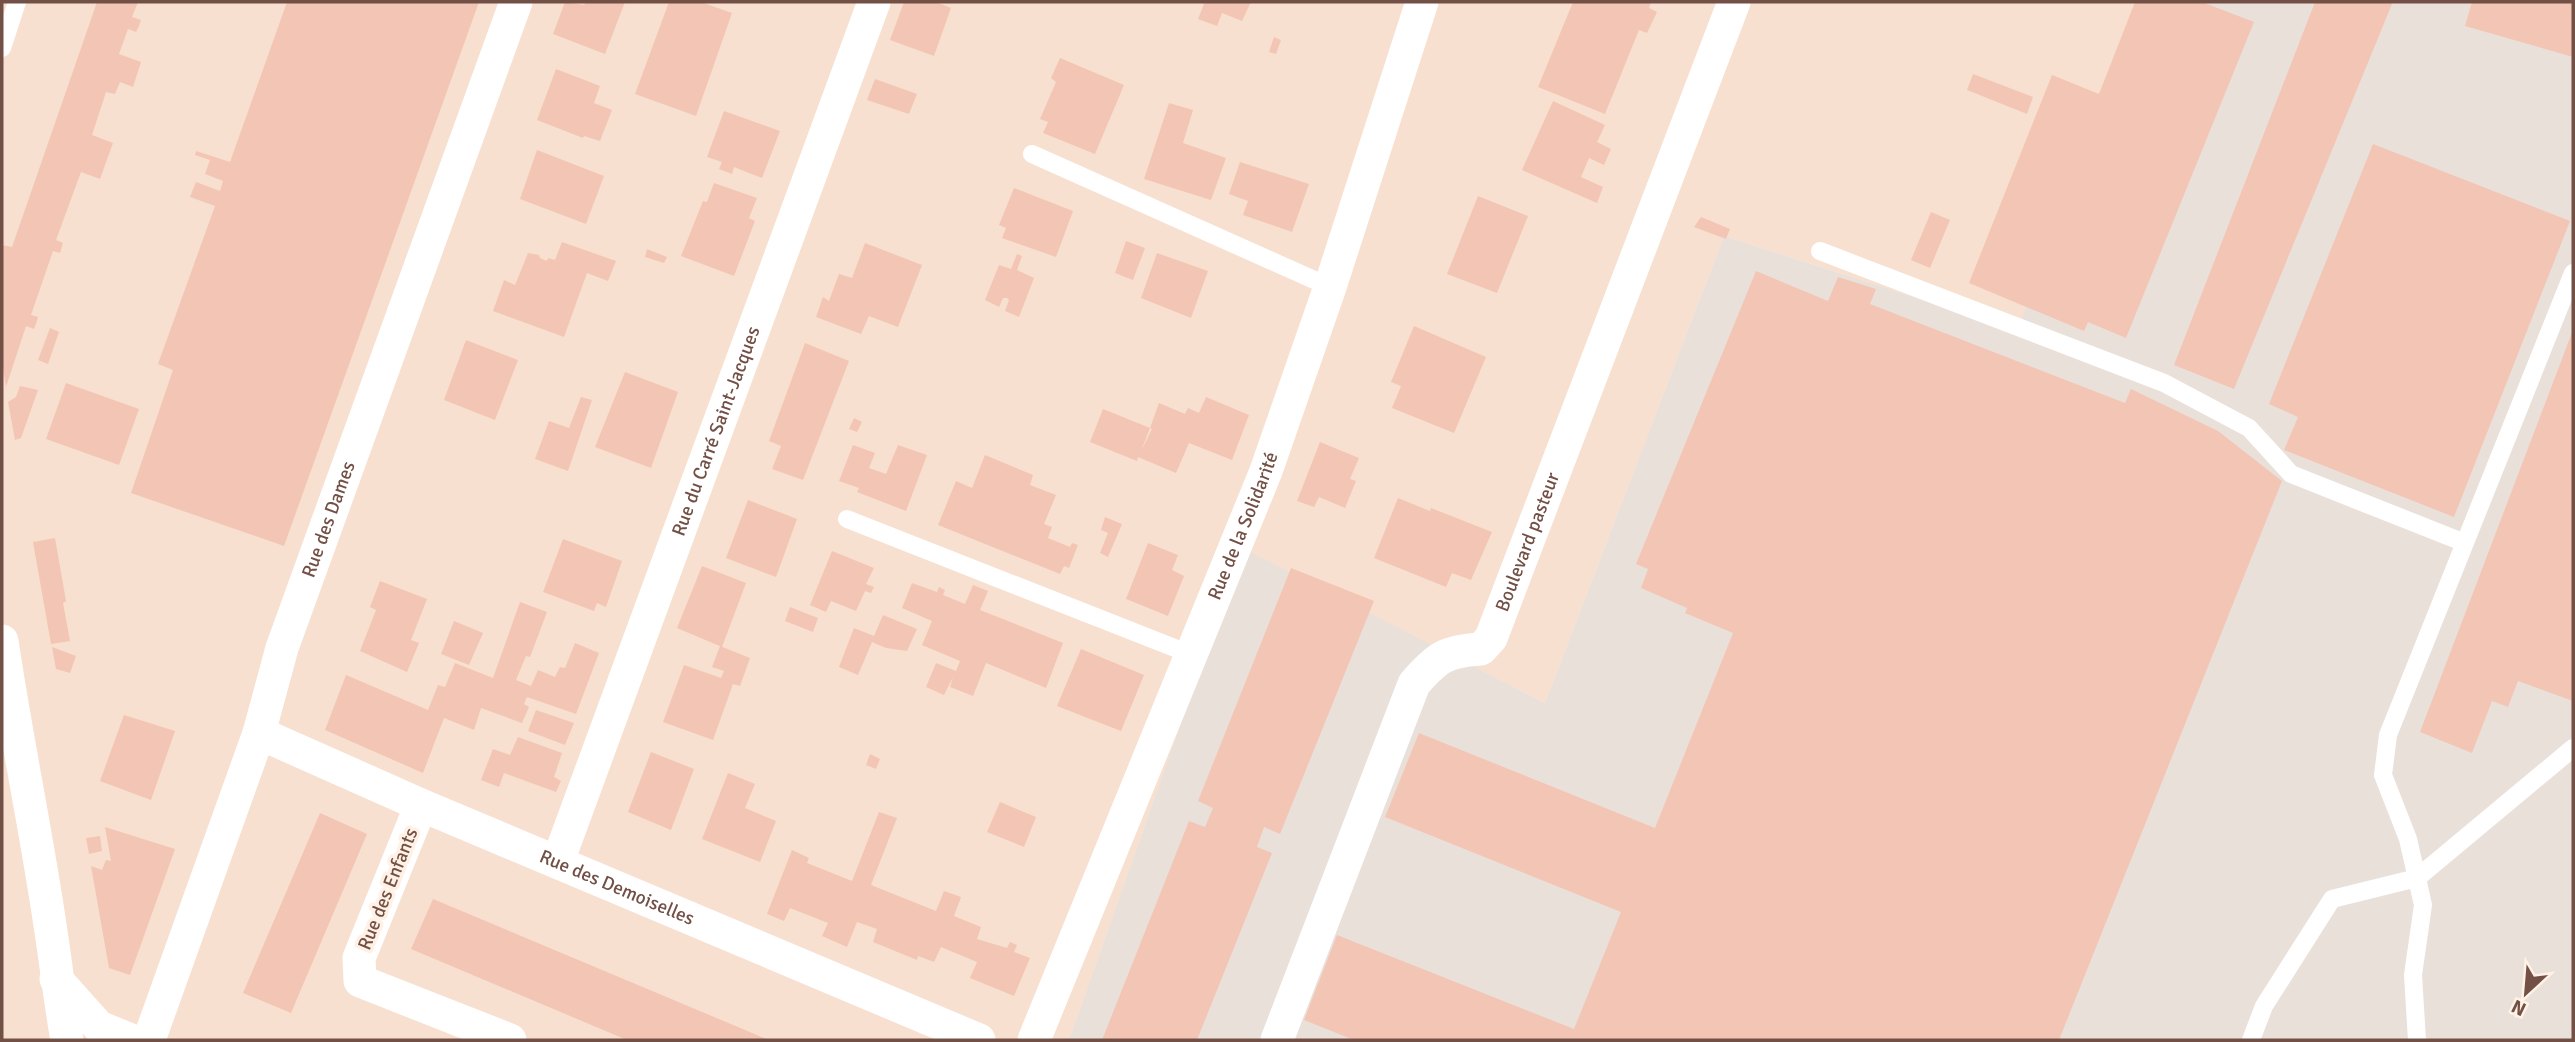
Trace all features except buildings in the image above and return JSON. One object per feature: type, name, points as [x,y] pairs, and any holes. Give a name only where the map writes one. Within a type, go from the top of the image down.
[{"type":"street","name":"Rue des Dames","points":[[149,1040],[258,733],[282,648],[516,2]]},
{"type":"street","name":"Rue du Carré Saint-Jacques","points":[[558,861],[874,2]]},
{"type":"street","name":"Rue de la Solidarité","points":[[1034,1040],[1266,471],[1330,288],[1422,2]]},
{"type":"street","name":"Boulevard pasteur","points":[[1277,1040],[1414,684],[1435,660],[1455,651],[1481,649],[1492,638],[1734,2]]},
{"type":"street","points":[[2,641],[8,730],[50,926],[67,1040]]},
{"type":"street","name":"Rue des Demoiselles","points":[[258,733],[421,805],[979,1040]]},
{"type":"street","name":"Rue des Enfants","points":[[421,805],[359,958],[360,981],[510,1040]]},
{"type":"street","points":[[56,979],[99,1027],[131,1040]]},
{"type":"lane","points":[[2,48],[18,2]]},
{"type":"lane","points":[[1032,154],[1330,288]]},
{"type":"lane","points":[[1820,251],[2164,383],[2249,428],[2291,474],[2465,543]]},
{"type":"lane","points":[[2417,1040],[2413,975],[2423,905],[2408,839],[2383,775],[2388,735],[2573,273]]},
{"type":"lane","points":[[847,519],[1190,654]]},
{"type":"lane","points":[[2251,1040],[2264,1006],[2332,899],[2417,878],[2573,748]]},
{"type":"shaded area","points":[[2,2],[2141,2],[2017,330],[1724,236],[1545,703],[1243,549],[1069,1040],[2,1040]]},
{"type":"shaded area","points":[[2141,2],[2573,2],[2573,1040],[1069,1040],[1243,548],[1545,703],[1724,236],[2017,330]]}]
